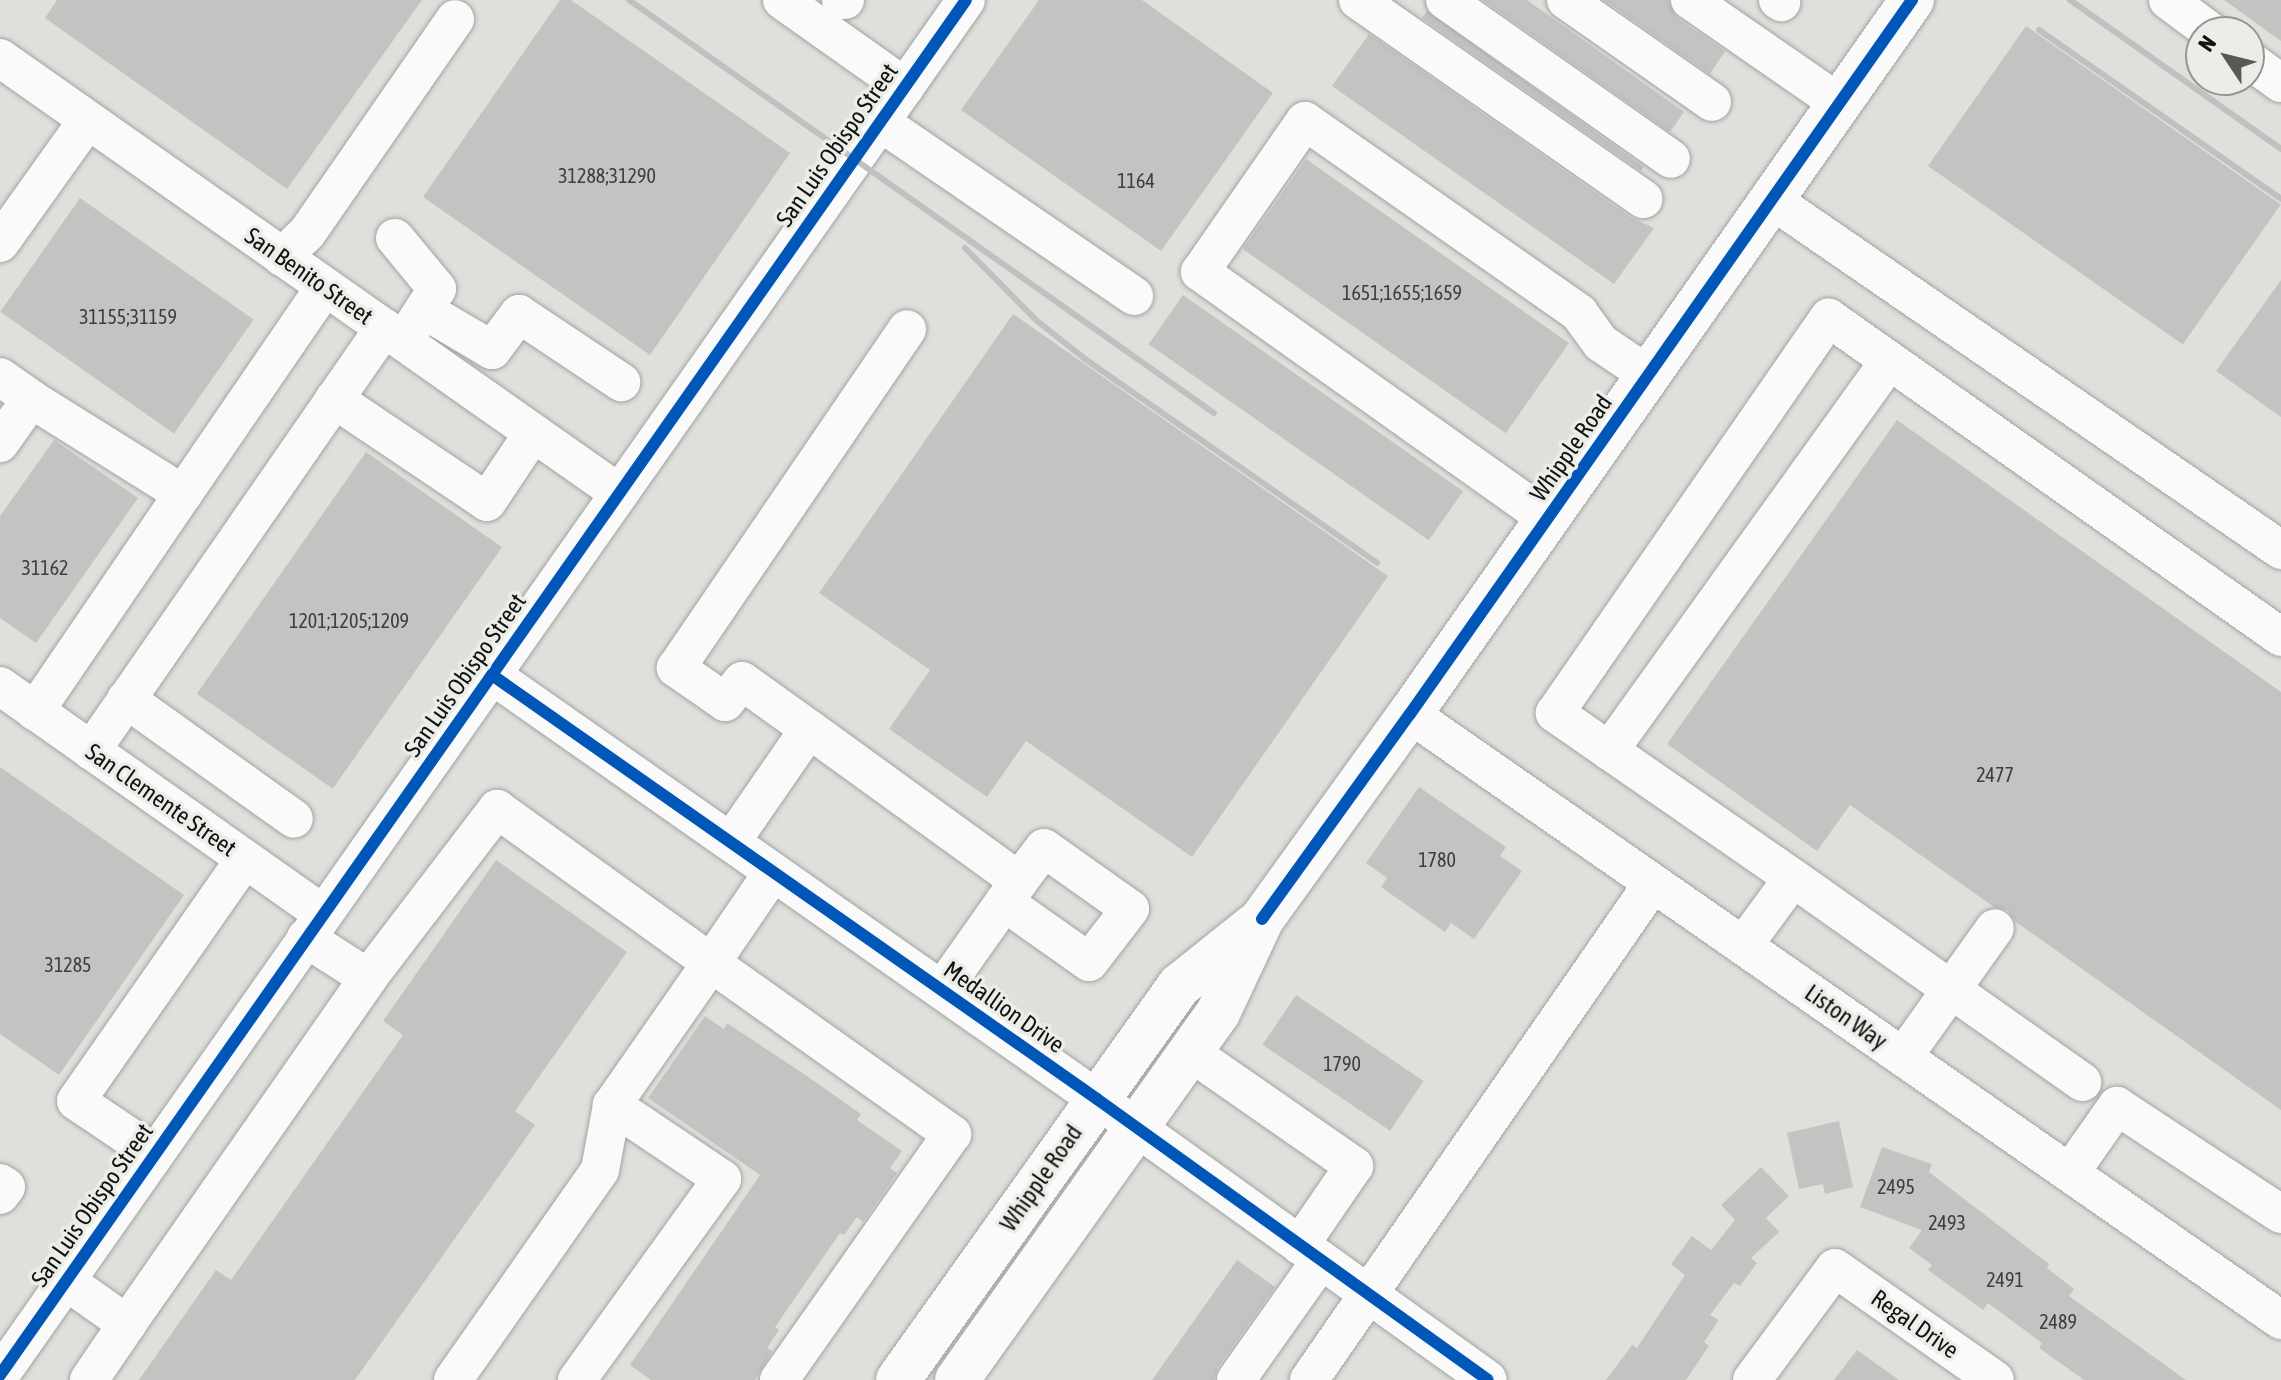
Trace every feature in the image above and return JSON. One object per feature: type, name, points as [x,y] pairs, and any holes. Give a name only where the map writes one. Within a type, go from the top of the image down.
[{"type":"main road","name":"Whipple Road","points":[[957,1380],[1218,1013],[1262,919],[1548,519],[1912,0]]},
{"type":"main road","name":"Whipple Road","points":[[898,1380],[1179,986],[1262,919]]},
{"type":"street","points":[[782,0],[905,87]]},
{"type":"street","name":"San Luis Obispo Street","points":[[0,1375],[966,0]]},
{"type":"street","points":[[1358,0],[1396,11],[1643,199]]},
{"type":"street","points":[[1445,0],[1671,159]]},
{"type":"street","points":[[1566,0],[1712,102]]},
{"type":"street","points":[[1690,0],[1840,104]]},
{"type":"street","points":[[2168,0],[2190,16]]},
{"type":"street","points":[[282,257],[307,233],[455,19]]},
{"type":"street","name":"San Benito Street","points":[[0,58],[619,493]]},
{"type":"street","points":[[0,243],[87,121]]},
{"type":"street","points":[[1548,519],[1200,272],[1305,121],[1579,313],[1601,343],[1648,375]]},
{"type":"street","points":[[880,122],[1134,296]]},
{"type":"street","points":[[1772,200],[2281,550]]},
{"type":"street","points":[[91,751],[334,399],[394,335],[424,310],[437,289],[395,238]]},
{"type":"street","points":[[35,711],[325,287]]},
{"type":"street","points":[[424,310],[492,350],[519,314],[621,382]]},
{"type":"street","points":[[2082,1082],[1555,713],[1829,318],[2281,637]]},
{"type":"street","points":[[907,329],[676,668],[725,702],[742,681],[809,729],[1012,891],[942,990]]},
{"type":"street","points":[[1609,751],[1889,361]]},
{"type":"street","points":[[0,377],[183,494]]},
{"type":"street","points":[[0,443],[31,399]]},
{"type":"street","points":[[334,399],[487,502],[533,433]]},
{"type":"street","name":"Medallion Drive","points":[[492,675],[1136,1126],[1488,1380]]},
{"type":"street","name":"San Clemente Street","points":[[0,686],[236,853],[368,978]]},
{"type":"street","points":[[126,699],[294,819]]},
{"type":"street","name":"Liston Way","points":[[1410,714],[2281,1320]]},
{"type":"street","points":[[731,842],[809,729]]},
{"type":"street","points":[[155,1154],[76,1101],[236,853],[262,796]]},
{"type":"street","points":[[89,1380],[368,978],[497,809],[952,1134],[779,1380]]},
{"type":"street","points":[[453,1380],[600,1170],[612,1105],[773,872]]},
{"type":"street","points":[[1743,946],[1793,878]]},
{"type":"street","points":[[1309,1380],[1653,883]]},
{"type":"street","points":[[1903,1057],[1995,928]]},
{"type":"street","points":[[1190,1052],[1354,1166],[1311,1252],[1236,1380]]},
{"type":"street","points":[[593,1374],[722,1179],[612,1105]]},
{"type":"street","points":[[2070,1173],[2117,1106],[2281,1214]]},
{"type":"street","points":[[0,1183],[6,1187],[0,1195]]},
{"type":"street","name":"Regal Drive","points":[[1752,1380],[1835,1268],[1995,1380]]},
{"type":"street","points":[[66,1281],[127,1324]]},
{"type":"building","points":[[57,0],[422,0],[287,189],[45,18]]},
{"type":"building","points":[[560,0],[571,0],[790,153],[650,355],[423,197]]},
{"type":"building","points":[[1039,0],[1142,0],[1273,93],[1161,251],[961,110]]},
{"type":"building","points":[[1483,0],[1527,0],[1684,112],[1670,132]]},
{"type":"building","points":[[1604,0],[1668,0],[1677,18],[1725,51],[1710,74]]},
{"type":"building","points":[[2224,0],[2281,0],[2281,41],[2265,29],[2265,16],[2246,16]]},
{"type":"building","points":[[1427,11],[1644,167],[1641,171],[1422,18]]},
{"type":"building","points":[[2026,26],[2281,204],[2183,344],[1928,166]]},
{"type":"building","points":[[1369,34],[1630,217],[1654,228],[1614,284],[1332,86]]},
{"type":"building","points":[[1306,159],[1569,343],[1506,433],[1243,249]]},
{"type":"building","points":[[80,198],[254,320],[174,433],[0,312]]},
{"type":"building","points":[[2281,280],[2281,417],[2216,371]]},
{"type":"building","points":[[1183,295],[1463,491],[1429,540],[1149,344]]},
{"type":"building","points":[[1013,314],[1388,576],[1192,857],[1026,741],[987,797],[889,729],[930,670],[819,593]]},
{"type":"building","points":[[1897,420],[2281,692],[2281,1110],[2016,922],[2007,910],[1994,907],[1850,805],[1817,851],[1667,744]]},
{"type":"building","points":[[54,440],[138,498],[36,643],[0,618],[0,516]]},
{"type":"building","points":[[366,452],[502,547],[333,789],[197,694]]},
{"type":"building","points":[[0,767],[184,895],[59,1075],[0,1034]]},
{"type":"building","points":[[1419,787],[1506,847],[1500,856],[1522,871],[1474,939],[1451,923],[1445,932],[1381,887],[1387,878],[1366,863]]},
{"type":"building","points":[[496,860],[627,952],[515,1111],[535,1125],[355,1380],[139,1380],[216,1270],[231,1280],[403,1035],[383,1021]]},
{"type":"building","points":[[1296,995],[1424,1081],[1390,1131],[1262,1045]]},
{"type":"building","points":[[705,1016],[724,1029],[727,1023],[804,1074],[861,1114],[857,1120],[902,1151],[890,1168],[897,1173],[863,1222],[857,1217],[844,1235],[840,1233],[775,1327],[779,1330],[767,1348],[772,1351],[755,1380],[651,1380],[630,1365],[760,1175],[648,1098]]},
{"type":"building","points":[[1839,1121],[1853,1187],[1825,1194],[1823,1184],[1799,1189],[1787,1133]]},
{"type":"building","points":[[1882,1147],[1932,1164],[1929,1172],[2049,1264],[2047,1268],[2074,1289],[2069,1296],[2186,1380],[2084,1380],[2039,1348],[2042,1343],[1988,1303],[1983,1310],[1928,1270],[1932,1265],[1909,1248],[1922,1230],[1860,1207]]},
{"type":"building","points":[[1761,1167],[1789,1196],[1766,1218],[1779,1232],[1751,1258],[1757,1263],[1740,1286],[1734,1283],[1710,1315],[1719,1320],[1704,1342],[1709,1346],[1686,1380],[1606,1380],[1632,1345],[1637,1348],[1685,1275],[1671,1264],[1692,1236],[1711,1250],[1735,1220],[1721,1205]]},
{"type":"building","points":[[1237,1260],[1275,1287],[1218,1367],[1214,1380],[1152,1380]]},
{"type":"building","points":[[1857,1350],[1899,1380],[1834,1380]]},
{"type":"railway","points":[[629,0],[1214,413]]},
{"type":"railway","points":[[2070,0],[2281,149]]},
{"type":"railway","points":[[2039,30],[2281,199]]},
{"type":"railway","points":[[965,248],[1036,320],[1085,359],[1377,563]]},
{"type":"cycle path","points":[[0,1375],[966,0]]},
{"type":"cycle path","points":[[1262,919],[1410,714],[1912,0]]},
{"type":"cycle path","points":[[492,675],[1097,1099],[1488,1380]]}]
